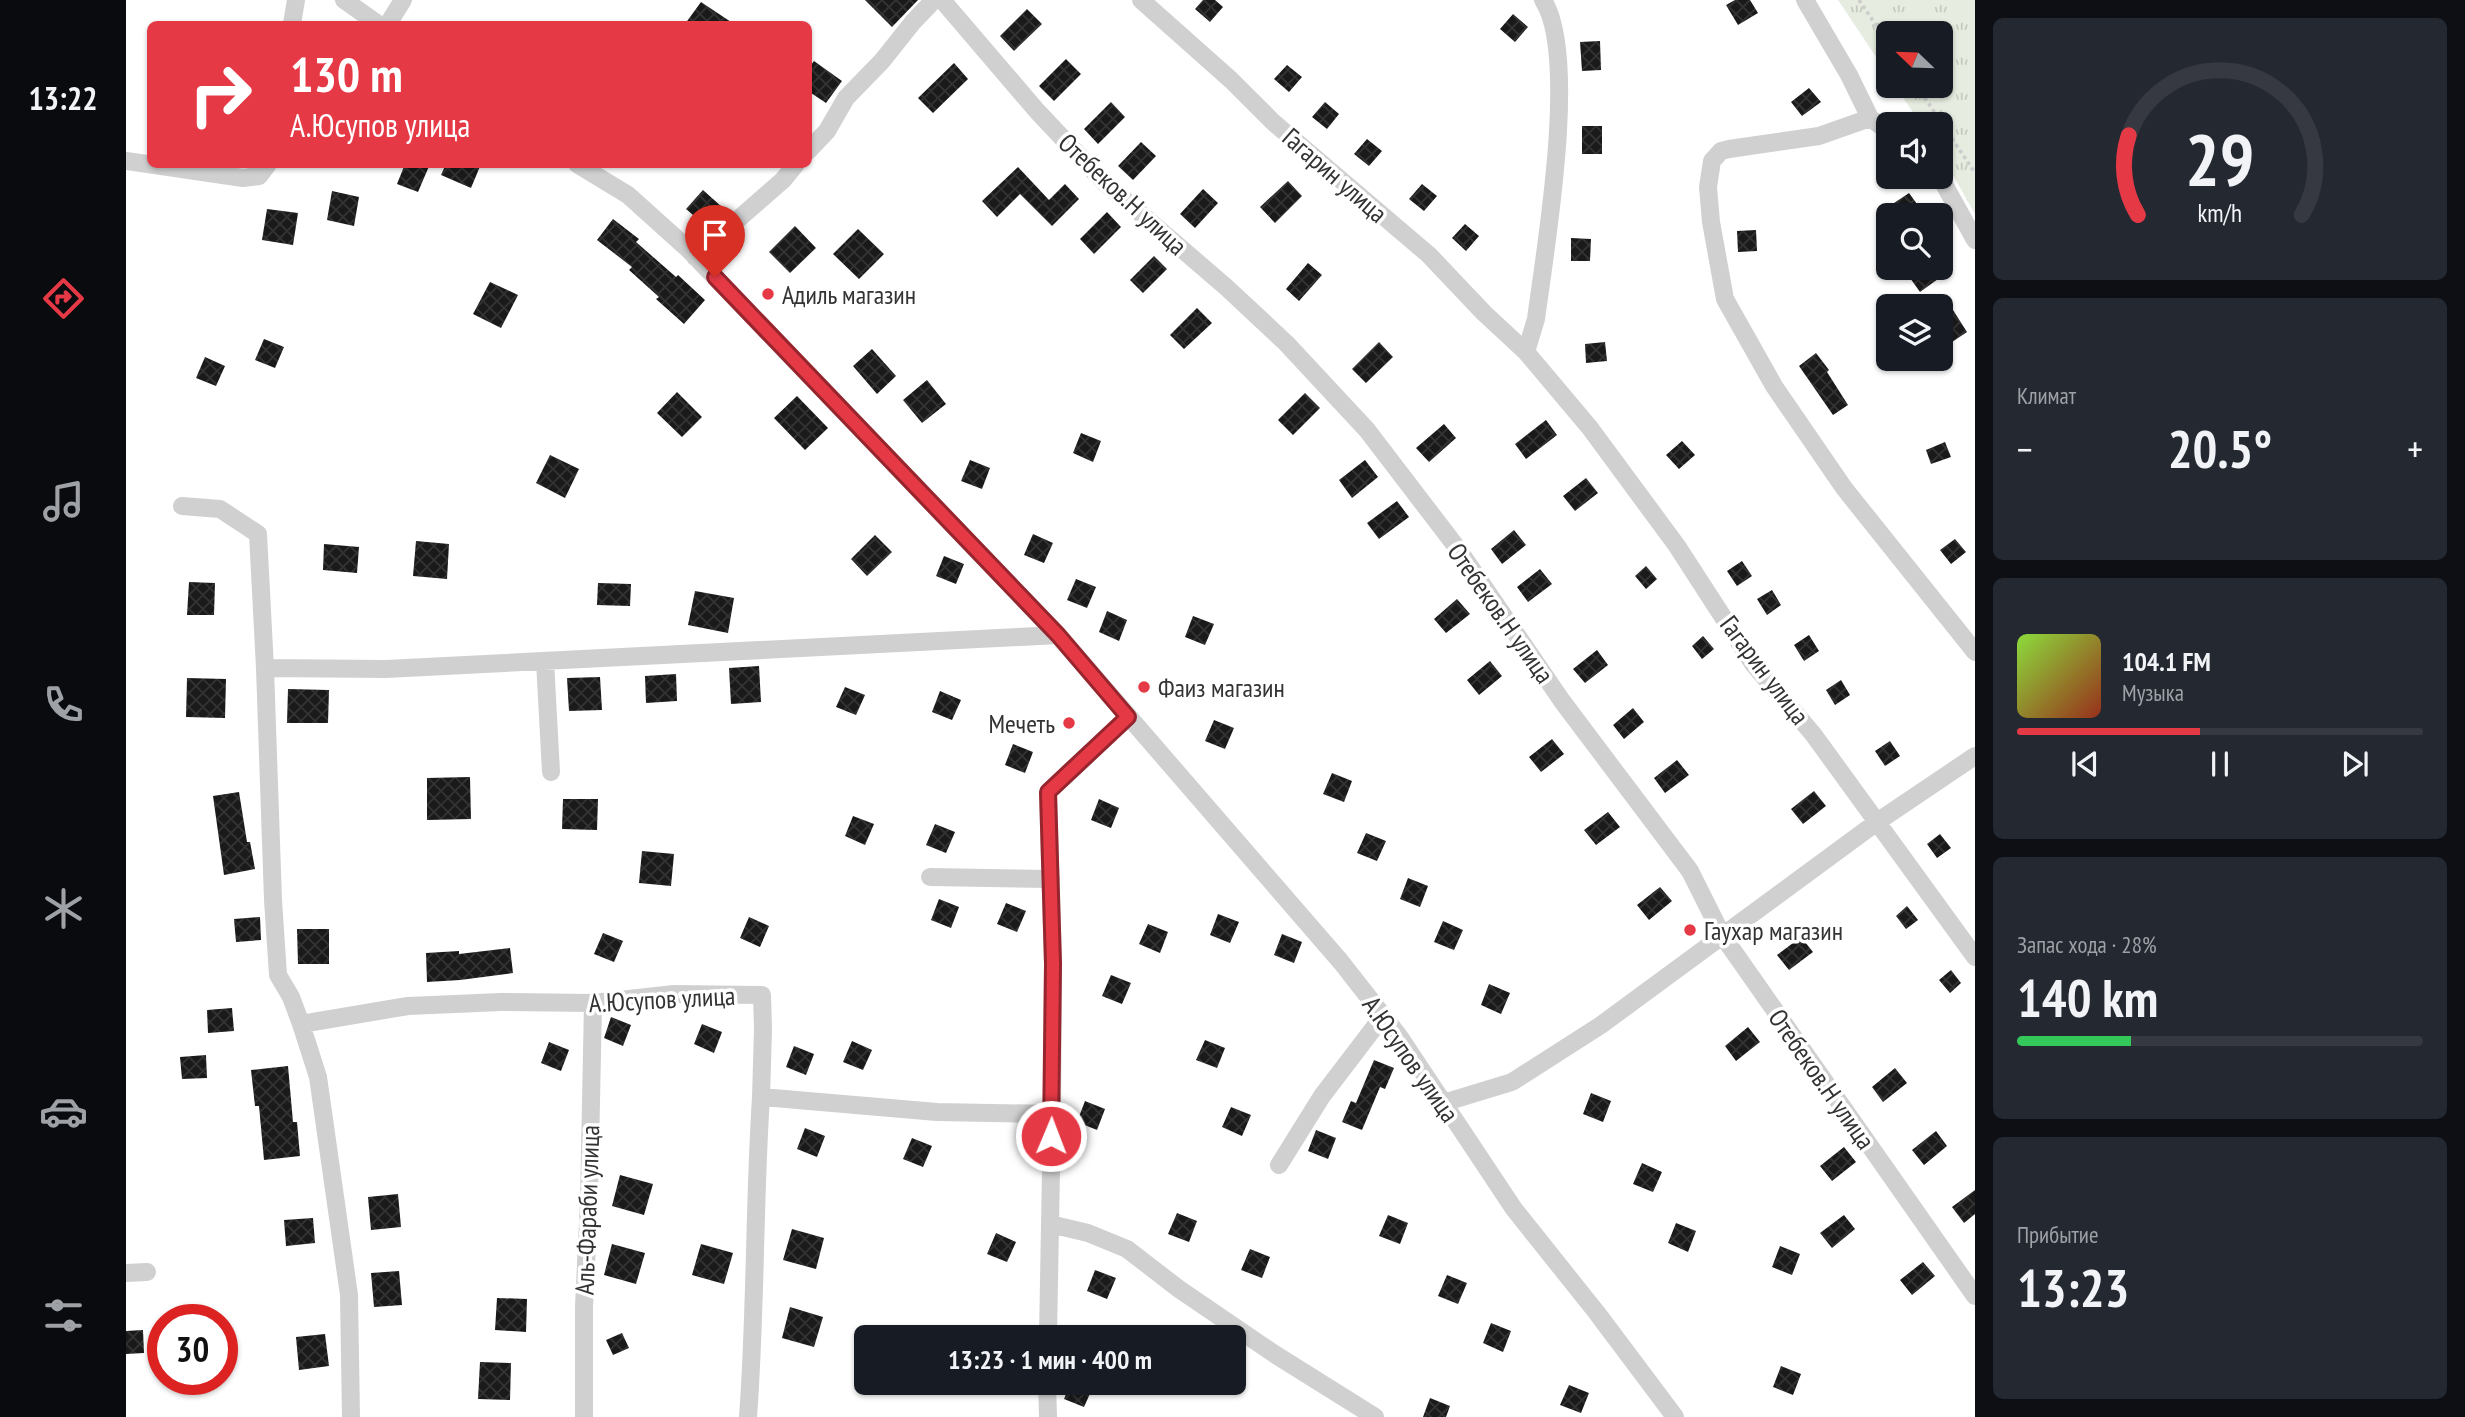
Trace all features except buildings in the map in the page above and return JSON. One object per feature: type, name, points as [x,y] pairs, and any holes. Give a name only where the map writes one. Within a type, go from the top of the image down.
[{"type":"street","points":[[292,21],[296,0]]},
{"type":"street","points":[[344,0],[374,21]]},
{"type":"street","points":[[390,21],[403,0]]},
{"type":"street","points":[[812,147],[827,131],[846,98],[934,0]]},
{"type":"street","name":"Отебеков.Н улица","points":[[942,0],[1037,111],[1104,182],[1276,334],[1367,430],[1458,550],[1562,701],[1690,871],[1722,935],[1975,1296]]},
{"type":"street","name":"Гагарин улица","points":[[1141,0],[1231,80],[1273,122],[1429,255],[1484,313],[1527,352],[1590,428],[1677,546],[1754,665],[1813,734],[1975,957]]},
{"type":"street","points":[[1527,352],[1536,319],[1560,112],[1555,40],[1547,6],[1543,0]]},
{"type":"street","points":[[1805,0],[1849,75],[1870,118],[1876,122]]},
{"type":"street","points":[[1870,118],[1819,136],[1721,151],[1712,161],[1708,187],[1711,222],[1725,299],[1774,386],[1844,488],[1975,652]]},
{"type":"street","points":[[126,161],[147,164]]},
{"type":"street","points":[[174,168],[243,178],[259,176],[265,168]]},
{"type":"street","name":"А.Юсупов улица","points":[[584,168],[628,195],[695,257],[1058,635],[1341,962],[1383,1016],[1514,1209],[1675,1417]]},
{"type":"street","points":[[695,257],[783,180],[793,168]]},
{"type":"street","points":[[1947,189],[1975,240]]},
{"type":"street","points":[[182,506],[220,509],[258,534],[278,975],[291,997],[318,1077],[347,1282],[351,1417]]},
{"type":"street","points":[[265,667],[386,669],[1058,635]]},
{"type":"street","points":[[545,661],[551,772]]},
{"type":"street","points":[[1048,1325],[1052,1114],[1048,792],[1128,717]]},
{"type":"street","points":[[1443,1103],[1512,1082],[1601,1025],[1877,822],[1975,756]]},
{"type":"street","points":[[930,877],[1051,878]]},
{"type":"street","name":"А.Юсупов улица","points":[[300,1024],[408,1006],[501,1002],[593,1003],[674,994],[762,995],[761,1097]]},
{"type":"street","name":"Аль-Фараби улица","points":[[584,1417],[584,1307],[593,1003]]},
{"type":"street","points":[[1279,1165],[1322,1096],[1383,1016]]},
{"type":"street","points":[[748,1417],[761,1097],[937,1112],[1052,1114]]},
{"type":"street","points":[[1050,1224],[1088,1233],[1127,1249],[1178,1289],[1375,1417]]},
{"type":"street","points":[[126,1273],[147,1272]]},
{"type":"path","points":[[1859,0],[1876,25]]},
{"type":"path","points":[[1925,98],[1975,173]]},
{"type":"green space","points":[[1838,0],[1975,0],[1975,214],[1953,175],[1953,112],[1913,112],[1903,98],[1953,98],[1953,21],[1876,21],[1876,57]]},
{"type":"place","name":"Адиль магазин","points":[[768,294]]},
{"type":"place","name":"Фаиз магазин","points":[[1144,687]]},
{"type":"place","name":"Мечеть","points":[[1069,723]]},
{"type":"place","name":"Гаухар магазин","points":[[1690,930]]},
{"type":"route","points":[[715,277],[1058,635],[1128,717],[1048,792],[1053,964],[1051,1136]]}]
